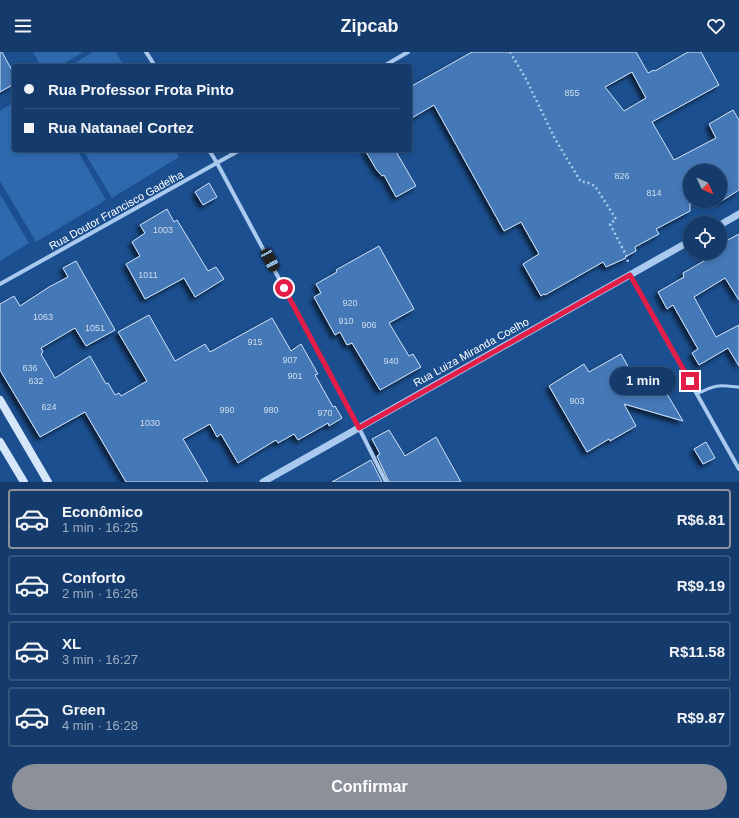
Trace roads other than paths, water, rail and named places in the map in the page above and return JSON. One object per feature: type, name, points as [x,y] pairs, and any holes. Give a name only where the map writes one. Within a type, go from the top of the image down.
[{"type":"main road","points":[[0,400],[48,482]]},
{"type":"main road","points":[[0,442],[24,482]]},
{"type":"street","points":[[146,52],[154,64]]},
{"type":"street","points":[[387,64],[408,52]]},
{"type":"street","points":[[210,152],[359,428],[386,482]]},
{"type":"street","name":"Rua Doutor Francisco Gadelha","points":[[0,284],[236,152]]},
{"type":"street","points":[[727,221],[739,214]]},
{"type":"street","name":"Rua Luiza Miranda Coelho","points":[[263,482],[683,245]]},
{"type":"street","points":[[630,275],[739,469]]},
{"type":"lane","points":[[697,394],[712,386],[720,385],[739,387]]}]
